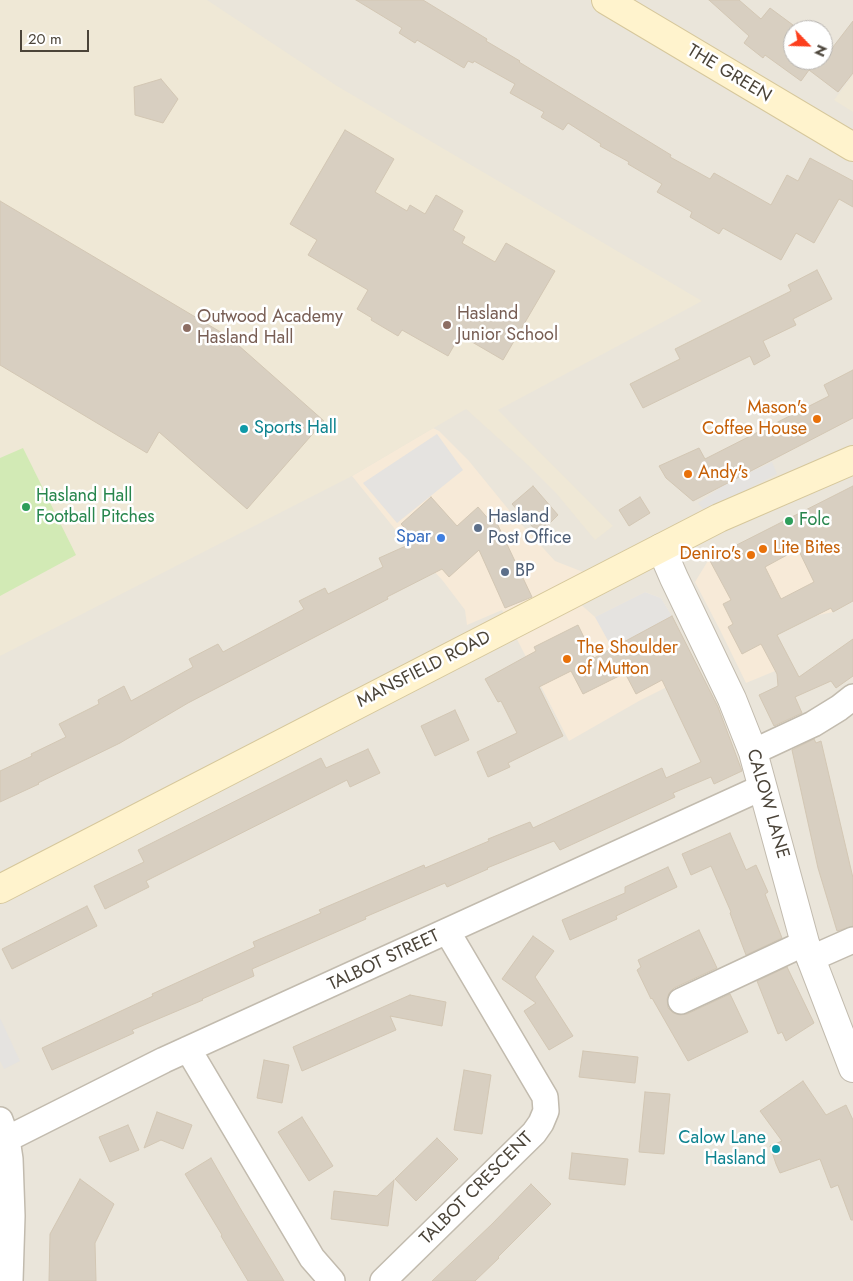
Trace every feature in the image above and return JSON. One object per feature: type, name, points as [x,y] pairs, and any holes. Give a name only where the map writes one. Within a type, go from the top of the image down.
[{"type":"main road","name":"THE GREEN","points":[[606,0],[636,8],[853,147]]},
{"type":"main road","name":"MANSFIELD ROAD","points":[[0,889],[719,518],[853,460]]},
{"type":"street","name":"CALOW LANE","points":[[661,548],[732,699],[753,752],[808,951],[853,1068]]},
{"type":"street","points":[[753,752],[813,724],[853,697]]},
{"type":"street","name":"TALBOT STREET","points":[[3,1129],[164,1060],[763,787]]},
{"type":"street","name":"TALBOT CRESCENT","points":[[383,1281],[534,1133],[546,1111],[545,1097],[447,931]]},
{"type":"street","points":[[681,1001],[808,951],[853,940]]},
{"type":"street","points":[[188,1049],[312,1258],[332,1281]]},
{"type":"street","points":[[3,1129],[10,1159],[12,1216],[10,1281]]},
{"type":"shaded area","points":[[0,0],[853,0],[853,1281],[0,1281]]},
{"type":"shaded area","name":"Outwood Academy Hasland Hall","points":[[0,0],[207,0],[337,86],[702,301],[498,410],[613,526],[595,540],[556,493],[466,409],[352,476],[0,656]]},
{"type":"shaded area","points":[[853,75],[853,112],[834,100]]},
{"type":"shaded area","points":[[433,428],[439,431],[469,461],[513,515],[555,561],[583,572],[559,585],[595,617],[645,592],[661,598],[699,671],[639,701],[569,741],[502,610],[467,625],[465,610],[443,581],[394,528],[352,476]]},
{"type":"shaded area","points":[[437,434],[463,470],[397,523],[363,483]]},
{"type":"shaded area","points":[[772,462],[777,474],[705,511],[698,503],[727,483]]},
{"type":"shaded area","points":[[853,486],[853,601],[833,612],[815,616],[777,635],[775,671],[746,683],[695,582],[709,559]]},
{"type":"shaded area","points":[[645,592],[661,598],[672,616],[612,648],[595,617]]},
{"type":"shaded area","points":[[0,1018],[20,1061],[4,1069],[0,1061]]},
{"type":"green space","name":"Hasland Hall Football Pitches","points":[[23,448],[76,555],[0,596],[0,458]]},
{"type":"building","points":[[356,0],[423,0],[487,39],[486,41],[519,62],[671,155],[670,157],[710,179],[714,173],[771,205],[787,175],[798,181],[810,158],[853,181],[853,207],[839,199],[814,243],[796,233],[781,260],[723,228],[719,234],[690,217],[692,212],[657,192],[662,184],[628,164],[629,162],[600,146],[601,144],[568,123],[563,130],[541,117],[544,112],[510,93],[515,84],[474,61],[473,63],[468,61],[464,68],[417,40],[415,43],[399,33],[402,28]]},
{"type":"building","points":[[709,0],[739,0],[761,19],[770,8],[786,20],[783,20],[783,68],[765,55],[763,58],[744,43],[749,36]]},
{"type":"building","points":[[853,21],[853,73],[838,92],[809,70],[833,70],[833,47]]},
{"type":"building","points":[[786,70],[809,70],[801,81]]},
{"type":"building","points":[[161,79],[178,99],[163,123],[135,115],[134,87]]},
{"type":"building","points":[[345,130],[394,159],[375,192],[407,211],[410,205],[425,214],[436,195],[463,211],[453,230],[465,237],[462,243],[495,262],[506,243],[555,271],[503,360],[460,335],[448,356],[402,330],[398,336],[357,309],[368,290],[308,255],[317,240],[290,224]]},
{"type":"building","points":[[0,201],[229,337],[324,421],[247,509],[159,432],[147,453],[0,365]]},
{"type":"building","points":[[817,270],[832,299],[793,319],[796,325],[763,341],[770,356],[754,365],[750,356],[643,408],[630,384],[680,359],[675,349],[791,291],[788,285]]},
{"type":"building","points":[[853,370],[853,418],[693,501],[666,478],[659,466],[699,448],[705,459],[829,396],[824,385]]},
{"type":"building","points":[[533,486],[558,515],[539,534],[512,504]]},
{"type":"building","points":[[853,486],[853,601],[833,612],[831,608],[777,635],[799,677],[853,639],[853,676],[836,688],[831,681],[795,697],[802,713],[774,726],[759,695],[778,686],[777,674],[761,644],[742,654],[728,627],[733,624],[723,604],[731,600],[709,559]],"holes":[[[798,549],[814,582],[781,599],[765,567]]]},
{"type":"building","points":[[431,497],[457,526],[478,507],[491,522],[495,519],[532,597],[505,608],[479,550],[449,577],[442,569],[188,703],[120,743],[0,802],[0,771],[66,737],[59,724],[99,704],[98,700],[124,686],[131,701],[193,667],[189,659],[218,644],[223,652],[304,609],[299,601],[325,588],[328,594],[383,567],[379,558],[417,541],[401,524]]},
{"type":"building","points":[[640,497],[650,513],[629,526],[619,510]]},
{"type":"building","points":[[672,616],[718,707],[742,771],[714,784],[711,777],[673,793],[675,797],[560,850],[554,841],[487,868],[447,887],[445,883],[365,917],[366,919],[252,969],[254,976],[132,1030],[134,1033],[52,1070],[42,1048],[153,996],[152,994],[255,947],[253,942],[321,913],[319,910],[424,865],[425,868],[530,822],[533,828],[662,768],[666,778],[701,762],[662,680],[636,694],[625,673],[583,694],[571,671],[539,687],[563,736],[508,763],[510,767],[488,777],[477,752],[517,733],[501,701],[498,702],[485,679],[536,651],[534,647],[578,625],[594,658]]},
{"type":"building","points":[[455,710],[469,740],[435,756],[421,726]]},
{"type":"building","points":[[814,739],[816,743],[821,741],[853,878],[853,926],[837,931],[818,868],[792,750]]},
{"type":"building","points":[[368,749],[380,773],[350,787],[347,780],[146,881],[149,887],[105,909],[94,886],[144,862],[138,850],[321,758],[326,768]]},
{"type":"building","points":[[730,833],[746,870],[756,865],[768,892],[765,894],[782,938],[746,955],[731,912],[711,866],[691,875],[682,854]]},
{"type":"building","points":[[668,867],[677,887],[616,916],[617,919],[570,940],[562,920],[625,893],[625,887]]},
{"type":"building","points":[[87,906],[97,926],[12,969],[2,949]]},
{"type":"building","points":[[699,930],[717,968],[674,988],[669,993],[667,999],[668,1008],[673,1013],[687,1014],[730,994],[748,1032],[688,1061],[651,999],[637,970],[641,967],[638,960]]},
{"type":"building","points":[[533,936],[554,951],[535,977],[573,1036],[549,1050],[524,1011],[536,1003],[502,979]]},
{"type":"building","points":[[787,967],[814,1023],[786,1041],[782,1032],[778,1034],[757,981]]},
{"type":"building","points":[[410,995],[446,1002],[442,1026],[390,1016],[396,1030],[302,1071],[293,1047]]},
{"type":"building","points":[[583,1051],[638,1057],[635,1083],[579,1077]]},
{"type":"building","points":[[264,1060],[289,1065],[282,1103],[257,1098]]},
{"type":"building","points":[[464,1070],[491,1075],[482,1134],[454,1130]]},
{"type":"building","points":[[803,1081],[826,1115],[846,1105],[853,1120],[853,1220],[851,1220],[838,1185],[831,1188],[820,1159],[780,1173],[776,1164],[770,1146],[782,1141],[760,1111]]},
{"type":"building","points":[[645,1092],[670,1094],[664,1154],[639,1152]]},
{"type":"building","points":[[157,1112],[192,1125],[183,1149],[161,1140],[144,1148]]},
{"type":"building","points":[[302,1117],[333,1166],[309,1181],[278,1132]]},
{"type":"building","points":[[128,1125],[139,1150],[110,1162],[99,1137]]},
{"type":"building","points":[[437,1138],[458,1159],[416,1201],[395,1179]]},
{"type":"building","points":[[572,1153],[628,1159],[625,1185],[569,1179]]},
{"type":"building","points":[[211,1158],[284,1281],[248,1281],[221,1236],[185,1174]]},
{"type":"building","points":[[80,1179],[114,1204],[95,1243],[96,1281],[49,1281],[50,1234]]},
{"type":"building","points":[[394,1180],[388,1226],[331,1219],[334,1191],[377,1196]]},
{"type":"building","points":[[531,1184],[551,1204],[499,1258],[475,1281],[432,1281],[492,1224]]},
{"type":"place","name":"Hasland Junior School","points":[[447,325]]},
{"type":"place","name":"Outwood Academy Hasland Hall","points":[[187,328]]},
{"type":"place","name":"Mason's Coffee House","points":[[817,419]]},
{"type":"place","name":"Sports Hall","points":[[244,429]]},
{"type":"place","name":"Andy's","points":[[688,474]]},
{"type":"place","name":"Hasland Hall Football Pitches","points":[[26,507]]},
{"type":"place","name":"Folc","points":[[789,521]]},
{"type":"place","name":"Hasland Post Office","points":[[478,528]]},
{"type":"place","name":"Spar","points":[[441,538]]},
{"type":"place","name":"Lite Bites","points":[[763,549]]},
{"type":"place","name":"Deniro's","points":[[751,555]]},
{"type":"place","name":"BP","points":[[505,572]]},
{"type":"place","name":"The Shoulder of Mutton","points":[[567,659]]},
{"type":"place","name":"Calow Lane Hasland","points":[[776,1149]]}]
